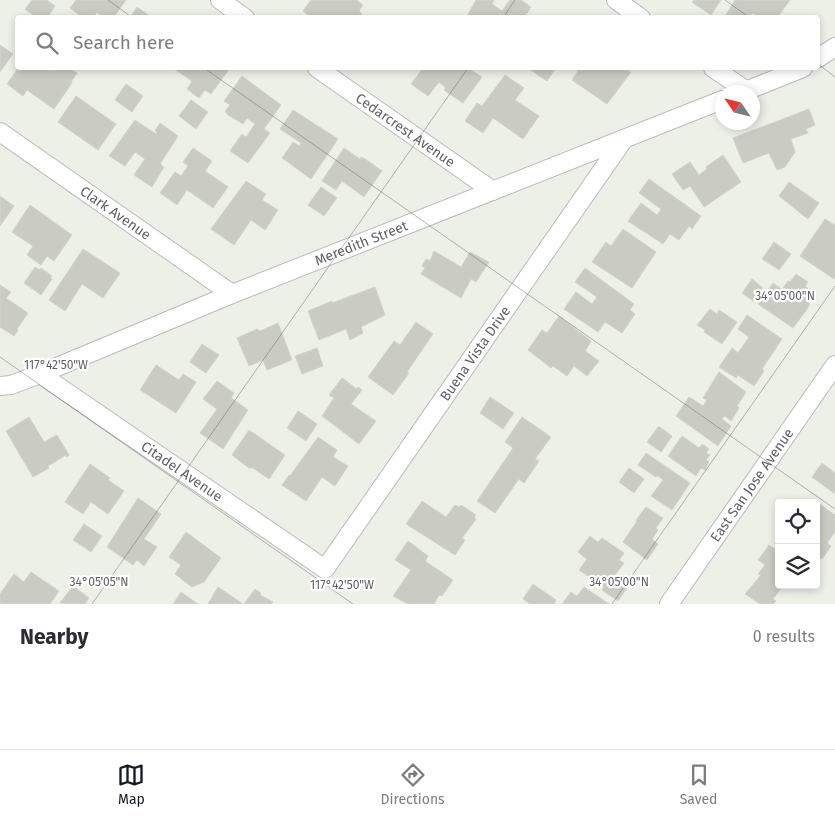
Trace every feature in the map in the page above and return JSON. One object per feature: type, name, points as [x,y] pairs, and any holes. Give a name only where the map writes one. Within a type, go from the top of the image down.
[{"type":"street","points":[[220,0],[241,15]]},
{"type":"street","points":[[616,0],[637,15]]},
{"type":"street","points":[[820,57],[835,47]]},
{"type":"street","name":"Cedarcrest Avenue","points":[[320,70],[493,191]]},
{"type":"street","points":[[716,70],[736,85]]},
{"type":"street","points":[[760,86],[798,70]]},
{"type":"street","name":"Meredith Street","points":[[0,386],[11,385],[40,374],[232,294],[715,103]]},
{"type":"street","name":"Clark Avenue","points":[[0,132],[232,294]]},
{"type":"street","name":"Buena Vista Drive","points":[[325,569],[624,139]]},
{"type":"street","name":"East San Jose Avenue","points":[[669,604],[835,365]]},
{"type":"street","name":"Citadel Avenue","points":[[40,374],[325,569]]},
{"type":"building","points":[[32,0],[47,0],[55,6],[49,15],[33,15],[25,9]]},
{"type":"building","points":[[76,0],[126,0],[115,15],[100,15],[97,12],[95,15],[79,15],[70,8]]},
{"type":"building","points":[[311,0],[356,0],[363,5],[359,11],[361,15],[308,15],[303,11]]},
{"type":"building","points":[[476,0],[494,0],[492,4],[502,11],[510,0],[521,0],[531,7],[526,15],[468,15]]},
{"type":"building","points":[[694,0],[721,0],[711,15],[692,2]]},
{"type":"building","points":[[735,0],[790,0],[779,15],[755,15],[753,13],[751,15],[726,15]]},
{"type":"building","points":[[137,7],[149,15],[132,15]]},
{"type":"building","points":[[0,45],[13,54],[0,72]]},
{"type":"building","points":[[17,70],[72,70],[77,73],[54,109],[27,90],[23,96],[7,84]]},
{"type":"building","points":[[176,70],[229,70],[211,94],[205,90],[199,98],[187,89],[192,81]]},
{"type":"building","points":[[422,70],[471,70],[482,77],[463,103],[444,90],[446,88],[439,82],[428,96],[411,84]]},
{"type":"building","points":[[530,70],[555,70],[547,81]]},
{"type":"building","points":[[579,70],[628,70],[631,72],[607,104],[572,80]]},
{"type":"building","points":[[505,75],[524,88],[515,100],[539,116],[523,139],[493,118],[483,133],[465,121],[477,103],[482,106]]},
{"type":"building","points":[[242,76],[281,105],[264,129],[270,133],[248,163],[230,151],[242,134],[246,137],[255,124],[247,118],[243,124],[228,115],[225,111],[230,105],[224,101]]},
{"type":"building","points":[[126,84],[143,96],[132,112],[115,100]]},
{"type":"building","points":[[76,96],[116,124],[98,150],[58,122]]},
{"type":"building","points":[[191,100],[208,112],[196,129],[179,116]]},
{"type":"building","points":[[809,109],[815,125],[806,129],[808,133],[791,139],[795,152],[785,167],[777,170],[769,153],[743,163],[733,138],[754,130],[760,130],[760,128]]},
{"type":"building","points":[[293,110],[338,139],[311,179],[282,158],[293,142],[299,146],[301,143],[280,129]]},
{"type":"building","points":[[135,120],[156,134],[155,131],[160,123],[178,136],[160,164],[164,167],[152,187],[134,175],[145,159],[135,152],[125,166],[109,156]]},
{"type":"building","points":[[193,148],[212,161],[205,171],[228,187],[213,208],[187,190],[177,205],[160,193],[175,172],[181,176],[188,166],[183,162]]},
{"type":"building","points":[[344,148],[382,171],[364,197],[342,181],[336,190],[322,181]]},
{"type":"building","points":[[723,155],[741,182],[704,207],[690,186],[683,190],[672,174],[690,162],[699,175],[707,169],[706,167]]},
{"type":"building","points":[[649,179],[701,216],[692,229],[689,226],[679,240],[670,234],[663,244],[628,221],[641,203],[657,215],[661,209],[639,193]]},
{"type":"building","points":[[246,181],[266,194],[262,200],[278,210],[265,230],[251,220],[234,245],[211,229]]},
{"type":"building","points":[[789,182],[819,203],[808,219],[779,196]]},
{"type":"building","points":[[321,187],[337,198],[324,216],[308,205]]},
{"type":"building","points":[[0,196],[14,206],[0,226]]},
{"type":"building","points":[[30,205],[72,235],[54,261],[47,256],[41,265],[27,255],[33,246],[12,232]]},
{"type":"building","points":[[825,219],[835,225],[834,279],[800,256]]},
{"type":"building","points":[[623,229],[656,252],[632,288],[592,262],[606,242],[611,246]]},
{"type":"building","points":[[774,242],[791,254],[779,270],[762,259]]},
{"type":"building","points":[[83,249],[120,273],[103,298],[82,284],[65,311],[49,300]]},
{"type":"building","points":[[434,251],[461,267],[470,252],[489,262],[476,282],[471,279],[461,298],[421,274],[425,268],[422,266],[426,259],[430,261]]},
{"type":"building","points":[[35,267],[40,270],[41,268],[52,276],[50,277],[52,279],[41,295],[24,283]]},
{"type":"building","points":[[585,268],[634,304],[630,310],[635,314],[622,333],[605,322],[598,332],[564,309],[576,292],[592,304],[597,297],[575,282]]},
{"type":"building","points":[[796,274],[808,282],[805,286],[814,293],[808,302],[810,304],[793,328],[758,304],[773,283],[784,291],[785,289],[783,288]]},
{"type":"building","points":[[752,279],[763,288],[753,301],[742,293]]},
{"type":"building","points":[[0,285],[11,292],[6,298],[28,313],[14,336],[0,327]]},
{"type":"building","points":[[375,287],[385,315],[361,327],[363,333],[350,340],[346,329],[319,340],[308,311]]},
{"type":"building","points":[[710,309],[717,314],[719,310],[737,322],[722,344],[697,325]]},
{"type":"building","points":[[747,315],[782,339],[762,369],[764,371],[754,386],[738,375],[736,378],[719,367],[732,348],[738,353],[749,337],[738,329]]},
{"type":"building","points":[[559,316],[591,341],[585,351],[599,361],[587,376],[574,366],[567,376],[553,366],[551,368],[528,350],[542,330],[547,333]]},
{"type":"building","points":[[416,322],[433,334],[393,395],[368,377],[394,341],[400,345]]},
{"type":"building","points":[[278,323],[292,360],[267,370],[263,360],[249,366],[237,338],[257,329],[260,331]]},
{"type":"building","points":[[202,344],[219,355],[206,373],[190,362]]},
{"type":"building","points":[[317,348],[323,366],[302,374],[295,356]]},
{"type":"building","points":[[156,365],[179,380],[183,374],[196,382],[176,413],[140,390]]},
{"type":"building","points":[[719,372],[746,392],[737,406],[739,408],[731,421],[725,416],[722,419],[731,426],[718,446],[676,416],[689,397],[703,406],[707,400],[703,398]]},
{"type":"building","points":[[342,378],[357,389],[358,387],[362,390],[351,404],[376,421],[359,444],[322,416],[334,398],[329,395]]},
{"type":"building","points":[[217,381],[234,393],[231,398],[248,410],[223,449],[200,433],[217,409],[203,399]]},
{"type":"building","points":[[490,397],[514,413],[503,429],[480,413]]},
{"type":"building","points":[[298,411],[317,424],[306,441],[287,428]]},
{"type":"building","points":[[29,417],[44,442],[57,435],[69,455],[48,466],[49,468],[33,477],[6,431]]},
{"type":"building","points":[[522,417],[551,437],[535,459],[539,461],[524,483],[519,479],[495,513],[477,501],[513,448],[505,442]]},
{"type":"building","points":[[658,427],[672,436],[661,452],[647,442]]},
{"type":"building","points":[[249,430],[285,455],[269,479],[253,468],[249,468],[232,455]]},
{"type":"building","points":[[682,436],[699,448],[702,444],[709,449],[706,453],[710,455],[706,460],[709,462],[705,470],[701,468],[696,476],[668,456]]},
{"type":"building","points":[[318,437],[337,450],[333,457],[348,466],[335,486],[322,477],[306,501],[282,485]]},
{"type":"building","points":[[646,453],[690,483],[672,510],[651,496],[663,480],[638,465]]},
{"type":"building","points":[[822,463],[835,473],[835,494],[812,477]]},
{"type":"building","points":[[90,464],[124,491],[108,514],[91,502],[83,514],[65,502]]},
{"type":"building","points":[[629,468],[644,479],[634,493],[619,482]]},
{"type":"building","points":[[138,498],[161,514],[144,539],[157,547],[144,566],[137,560],[133,565],[107,547]]},
{"type":"building","points":[[422,501],[446,517],[455,505],[459,507],[461,505],[476,515],[474,517],[476,519],[462,538],[465,540],[455,555],[406,524]]},
{"type":"building","points":[[820,504],[835,515],[835,532],[827,543],[831,546],[822,559],[820,558]]},
{"type":"building","points":[[646,507],[663,518],[656,528],[658,530],[652,539],[658,544],[647,560],[623,542]]},
{"type":"building","points":[[84,524],[102,536],[91,552],[73,540]]},
{"type":"building","points":[[186,532],[221,558],[204,582],[192,587],[175,574],[181,565],[169,557]]},
{"type":"building","points":[[590,536],[598,542],[602,538],[624,553],[619,560],[624,563],[615,575],[629,585],[618,601],[602,590],[604,587],[579,570],[587,559],[578,552]]},
{"type":"building","points":[[408,541],[428,556],[425,561],[453,580],[442,596],[439,595],[434,604],[408,604],[393,596],[411,570],[395,560]]},
{"type":"building","points":[[769,545],[775,549],[775,589],[781,589],[773,599],[776,601],[773,604],[760,604],[745,594],[761,575],[758,574],[765,565],[758,560]]},
{"type":"building","points":[[31,572],[59,591],[50,604],[0,604],[0,594],[14,574],[24,582]]},
{"type":"building","points":[[533,584],[556,600],[554,604],[530,604],[523,599]]},
{"type":"building","points":[[73,586],[89,598],[85,604],[60,603]]},
{"type":"building","points":[[218,587],[243,604],[208,604]]},
{"type":"building","points":[[584,587],[609,604],[562,604],[571,592],[577,596]]},
{"type":"building","points":[[255,589],[261,593],[260,595],[273,602],[271,604],[244,604]]},
{"type":"building","points":[[181,592],[198,604],[173,604]]}]
